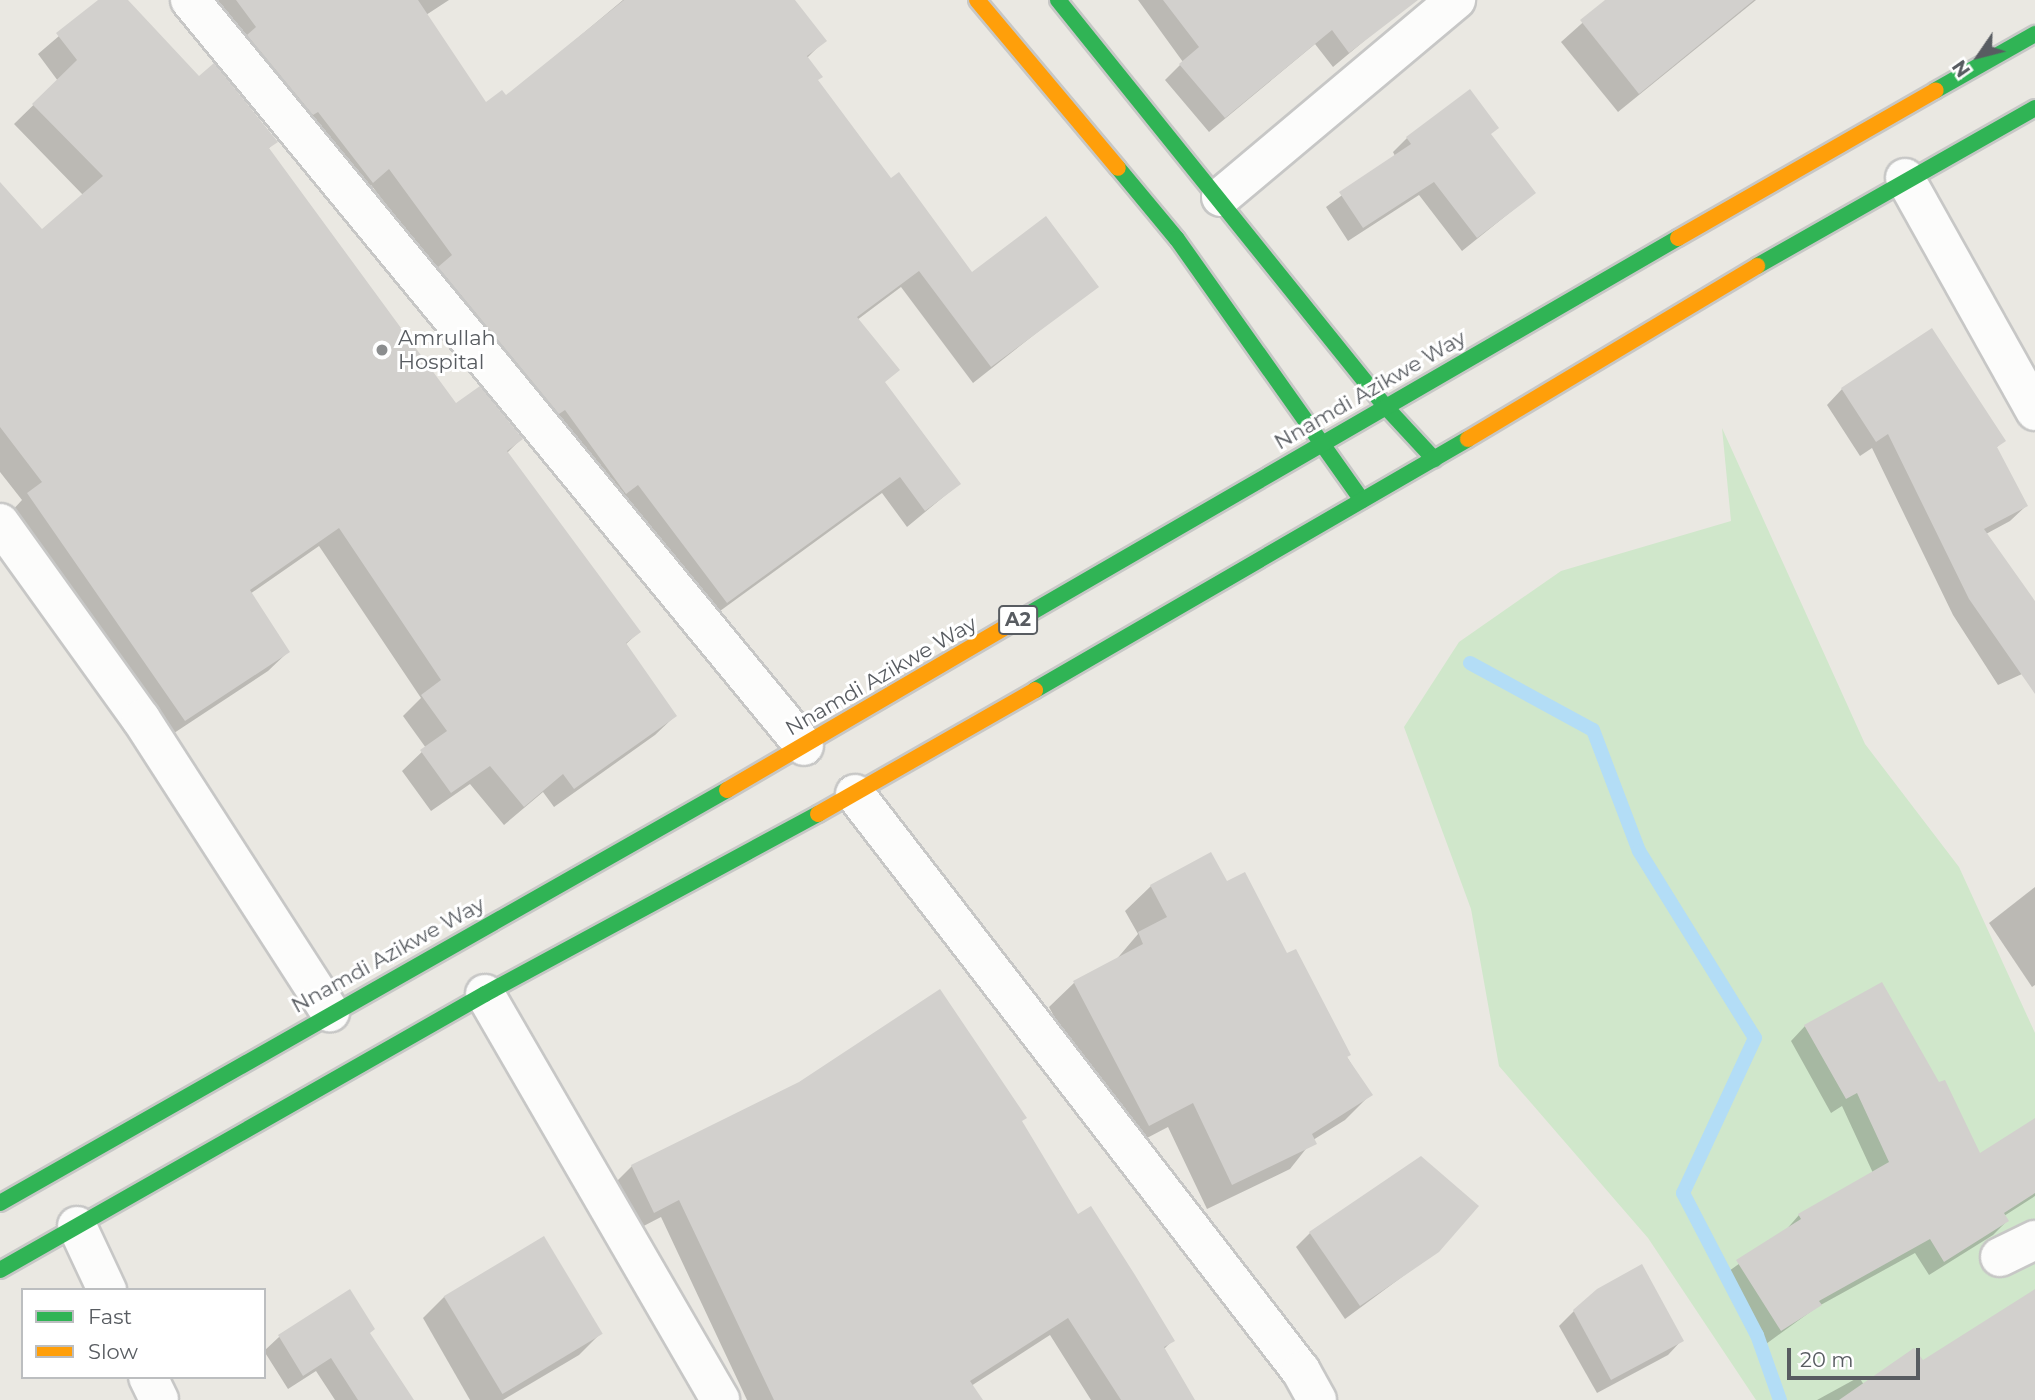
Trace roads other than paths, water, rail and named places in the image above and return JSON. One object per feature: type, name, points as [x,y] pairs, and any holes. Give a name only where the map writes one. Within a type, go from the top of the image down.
[{"type":"main road","points":[[976,0],[1177,239],[1362,500]]},
{"type":"main road","points":[[1058,0],[1221,197],[1384,405],[1434,459]]},
{"type":"main road","name":"Nnamdi Azikwe Way","points":[[0,1203],[330,1012],[804,746],[1384,405],[2035,34]]},
{"type":"main road","points":[[0,1270],[485,994],[855,794],[1434,459],[1905,178],[2035,108]]},
{"type":"street","points":[[190,0],[804,746]]},
{"type":"street","points":[[1221,197],[1456,0]]},
{"type":"street","points":[[1905,178],[2035,411]]},
{"type":"street","points":[[0,523],[141,719],[330,1012]]},
{"type":"street","points":[[855,794],[1301,1371],[1317,1400]]},
{"type":"street","points":[[485,994],[720,1400]]},
{"type":"street","points":[[77,1226],[106,1288]]},
{"type":"street","points":[[2000,1256],[2035,1240]]},
{"type":"street","points":[[149,1379],[159,1400]]},
{"type":"waterway","points":[[1470,663],[1593,730],[1639,851],[1755,1038],[1683,1193],[1757,1335],[1780,1400]]},
{"type":"place","name":"Amrullah Hospital","points":[[382,350]]}]
